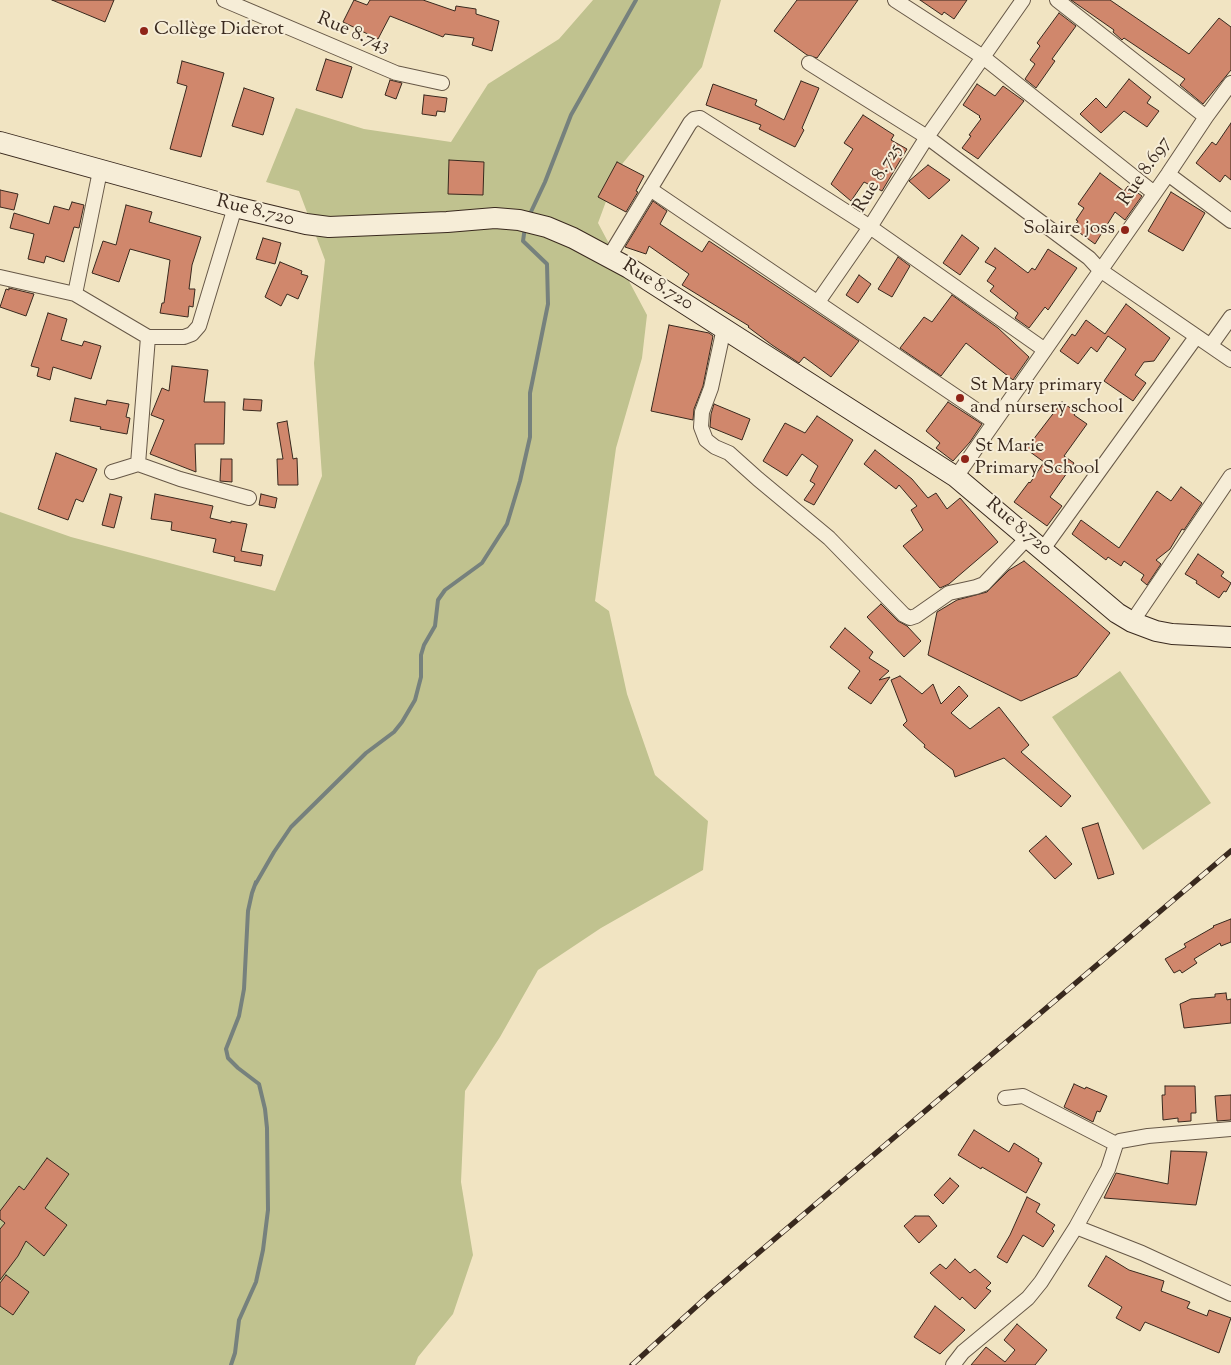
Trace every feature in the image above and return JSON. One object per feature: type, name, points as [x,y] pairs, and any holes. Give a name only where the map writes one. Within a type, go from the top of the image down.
[{"type":"main road","name":"Rue 8.720","points":[[0,142],[100,171],[306,224],[329,227],[495,218],[527,222],[573,238],[609,257],[724,328],[956,477],[1117,613],[1132,622],[1156,631],[1172,634],[1230,634]]},
{"type":"street","name":"Rue 8.743","points":[[224,0],[396,73],[442,83]]},
{"type":"street","points":[[895,0],[983,57],[1154,193]]},
{"type":"street","name":"Rue 8.725","points":[[1023,0],[927,138],[870,227],[1045,350]]},
{"type":"street","points":[[1057,0],[1206,117]]},
{"type":"street","points":[[809,63],[927,138],[1089,258],[1100,270],[1231,360]]},
{"type":"street","name":"Rue 8.697","points":[[956,477],[1231,83]]},
{"type":"street","points":[[609,257],[690,123],[694,119],[700,118],[870,227],[818,302]]},
{"type":"street","points":[[75,294],[100,171]]},
{"type":"street","points":[[1168,174],[1231,222]]},
{"type":"street","points":[[650,189],[994,422]]},
{"type":"street","points":[[0,277],[75,294],[148,337],[184,337],[192,334],[199,326],[235,207]]},
{"type":"street","points":[[1211,345],[1231,317]]},
{"type":"street","points":[[724,328],[711,388],[702,412],[701,427],[706,440],[715,447],[729,453],[829,538],[904,615],[910,618],[916,616],[949,593],[984,584],[1036,543],[1196,337]]},
{"type":"street","points":[[138,464],[148,337]]},
{"type":"street","points":[[112,472],[138,464],[180,479],[249,498]]},
{"type":"street","points":[[1132,622],[1231,476]]},
{"type":"street","points":[[1005,1098],[1023,1096],[1116,1144]]},
{"type":"street","points":[[953,1365],[963,1352],[1028,1298],[1041,1282],[1076,1227],[1108,1169],[1116,1144],[1148,1136],[1231,1129]]},
{"type":"street","points":[[1076,1227],[1142,1253],[1231,1294]]},
{"type":"green space","points":[[593,0],[721,0],[702,67],[618,169],[598,223],[647,315],[642,358],[616,448],[595,601],[609,611],[627,694],[655,775],[708,821],[703,870],[601,928],[538,970],[500,1037],[465,1091],[461,1182],[473,1255],[453,1314],[418,1357],[415,1365],[0,1365],[0,512],[71,537],[275,591],[322,476],[314,363],[325,260],[299,191],[266,182],[296,108],[364,129],[451,142],[488,84],[559,39]]},
{"type":"green space","points":[[1120,671],[1211,803],[1143,850],[1052,717]]},
{"type":"building","points":[[52,0],[114,0],[105,22]]},
{"type":"building","points":[[354,0],[367,5],[370,0],[423,0],[455,11],[456,6],[476,9],[476,14],[499,21],[492,51],[472,45],[474,38],[445,34],[443,37],[390,16],[378,39],[343,22]]},
{"type":"building","points":[[797,0],[858,0],[817,58],[807,55],[774,31]]},
{"type":"building","points":[[920,0],[967,0],[954,19],[944,12],[942,15]]},
{"type":"building","points":[[1071,0],[1110,0],[1189,54],[1219,18],[1231,27],[1231,70],[1203,104],[1180,85],[1185,79],[1124,38],[1122,40],[1113,32],[1114,30]]},
{"type":"building","points":[[1059,13],[1076,26],[1052,59],[1055,61],[1036,88],[1025,79],[1035,64],[1030,60],[1040,46],[1037,43]]},
{"type":"building","points":[[326,59],[352,67],[342,98],[316,90]]},
{"type":"building","points":[[182,61],[224,73],[201,157],[170,149],[187,86],[177,83]]},
{"type":"building","points":[[1129,79],[1151,97],[1147,103],[1159,111],[1147,127],[1124,111],[1101,133],[1080,114],[1096,98],[1106,108]]},
{"type":"building","points":[[390,80],[402,83],[396,99],[385,95]]},
{"type":"building","points":[[801,81],[819,88],[802,128],[804,130],[795,147],[759,129],[761,125],[706,105],[713,84],[757,100],[755,105],[784,120]]},
{"type":"building","points":[[977,84],[995,96],[1003,86],[1024,101],[978,159],[962,148],[981,119],[980,116],[963,105]]},
{"type":"building","points":[[244,88],[274,98],[263,135],[232,126]]},
{"type":"building","points":[[424,95],[447,98],[445,112],[437,111],[436,116],[422,114]]},
{"type":"building","points":[[863,115],[894,135],[891,140],[907,149],[882,191],[864,182],[851,201],[831,184],[853,149],[844,143]]},
{"type":"building","points":[[1231,123],[1231,180],[1225,175],[1220,182],[1196,163],[1212,142],[1216,145]]},
{"type":"building","points":[[449,160],[484,162],[483,195],[448,194]]},
{"type":"building","points":[[617,162],[644,176],[636,191],[638,192],[626,212],[598,197]]},
{"type":"building","points":[[928,165],[950,180],[929,199],[909,181]]},
{"type":"building","points":[[1100,173],[1124,191],[1128,186],[1142,196],[1125,220],[1115,212],[1095,244],[1073,228],[1084,208],[1078,204]]},
{"type":"building","points":[[0,190],[18,194],[14,210],[0,207]]},
{"type":"building","points":[[1171,192],[1205,213],[1183,251],[1148,231]]},
{"type":"building","points":[[653,201],[667,211],[660,224],[702,252],[709,241],[859,341],[831,377],[804,357],[799,363],[772,345],[749,326],[682,285],[689,274],[649,246],[646,254],[625,247]]},
{"type":"building","points":[[72,202],[84,205],[79,228],[74,227],[64,262],[46,256],[44,263],[28,259],[34,234],[10,228],[14,213],[49,224],[54,206],[69,210]]},
{"type":"building","points":[[126,205],[152,212],[149,222],[201,237],[192,265],[189,289],[195,289],[193,307],[189,306],[188,317],[160,313],[162,303],[164,303],[170,260],[130,249],[119,282],[92,273],[103,241],[116,245]]},
{"type":"building","points":[[962,235],[979,248],[960,275],[943,263]]},
{"type":"building","points":[[263,238],[281,243],[275,264],[256,259]]},
{"type":"building","points":[[995,248],[1028,273],[1032,268],[1035,270],[1048,249],[1077,268],[1048,310],[1045,307],[1029,328],[1015,318],[1018,313],[990,291],[994,286],[987,281],[996,268],[985,262]]},
{"type":"building","points":[[898,257],[910,266],[892,297],[878,289]]},
{"type":"building","points":[[280,262],[302,271],[301,274],[308,276],[298,299],[287,294],[281,306],[265,297]]},
{"type":"building","points":[[859,275],[871,284],[858,303],[846,295]]},
{"type":"building","points":[[9,288],[34,294],[26,316],[0,307],[6,289],[9,290]]},
{"type":"building","points":[[952,295],[998,328],[1029,357],[1013,380],[966,343],[941,376],[900,348],[924,317],[932,322]]},
{"type":"building","points":[[1126,304],[1170,338],[1154,361],[1144,362],[1135,375],[1146,383],[1133,401],[1104,381],[1126,349],[1108,336],[1097,352],[1091,347],[1078,364],[1060,351],[1072,334],[1075,336],[1086,320],[1105,334]]},
{"type":"building","points":[[48,313],[67,319],[61,340],[82,346],[84,341],[101,346],[91,379],[53,367],[50,380],[37,376],[39,368],[31,366]]},
{"type":"building","points":[[669,325],[709,333],[713,336],[703,386],[694,409],[693,420],[651,411]]},
{"type":"building","points":[[172,366],[208,370],[204,402],[225,402],[224,444],[195,444],[196,472],[150,454],[164,420],[151,415],[162,388],[169,391]]},
{"type":"building","points":[[75,398],[106,405],[107,400],[129,404],[126,417],[130,418],[127,434],[70,421]]},
{"type":"building","points":[[244,399],[262,400],[261,411],[243,410]]},
{"type":"building","points":[[948,402],[982,424],[970,442],[953,461],[936,448],[940,443],[926,431]]},
{"type":"building","points":[[1062,402],[1076,412],[1074,415],[1087,424],[1064,456],[1074,463],[1050,497],[1062,506],[1047,526],[1014,502],[1044,462],[1026,449]]},
{"type":"building","points":[[714,404],[750,419],[742,440],[710,427]]},
{"type":"building","points":[[817,416],[853,440],[814,505],[804,500],[815,484],[810,481],[818,466],[802,454],[787,476],[763,461],[785,423],[805,433]]},
{"type":"building","points":[[287,421],[293,459],[297,458],[298,485],[278,485],[277,459],[283,459],[277,423]]},
{"type":"building","points":[[875,450],[912,479],[928,498],[936,493],[947,509],[960,498],[998,542],[949,584],[940,588],[903,546],[923,530],[911,510],[917,506],[899,485],[896,489],[864,464]]},
{"type":"building","points":[[56,453],[97,469],[83,502],[76,499],[68,520],[38,509]]},
{"type":"building","points":[[221,459],[232,459],[232,482],[220,481]]},
{"type":"building","points":[[1181,487],[1202,503],[1184,530],[1182,529],[1170,549],[1156,560],[1161,564],[1147,585],[1141,580],[1144,575],[1124,561],[1121,566],[1108,557],[1106,560],[1072,534],[1081,520],[1119,548],[1157,491],[1171,501]]},
{"type":"building","points":[[110,494],[122,497],[114,528],[102,525]]},
{"type":"building","points":[[155,494],[213,506],[210,518],[231,523],[231,521],[247,524],[241,551],[263,555],[261,566],[234,561],[235,557],[213,552],[216,539],[171,530],[172,522],[151,519]]},
{"type":"building","points":[[261,494],[277,498],[275,508],[259,505]]},
{"type":"building","points":[[1198,554],[1224,572],[1221,576],[1231,583],[1226,592],[1224,591],[1219,598],[1185,574]]},
{"type":"building","points":[[1024,561],[1110,633],[1077,676],[1021,701],[928,655],[937,612],[957,600],[987,592],[1009,570]]},
{"type":"building","points":[[881,604],[898,621],[907,626],[921,641],[904,657],[867,617]]},
{"type":"building","points":[[845,628],[873,652],[869,658],[889,671],[879,680],[890,677],[871,704],[848,688],[860,671],[830,647]]},
{"type":"building","points":[[900,676],[922,694],[933,684],[941,704],[959,686],[968,696],[951,713],[970,729],[999,707],[1029,745],[1021,752],[1071,796],[1061,807],[1004,758],[955,777],[953,770],[924,747],[925,745],[903,725],[907,721],[891,680]]},
{"type":"building","points":[[1098,823],[1114,874],[1098,879],[1082,828]]},
{"type":"building","points":[[1046,836],[1072,864],[1055,879],[1029,851]]},
{"type":"building","points":[[1231,919],[1231,942],[1221,946],[1220,943],[1194,959],[1197,963],[1182,973],[1180,970],[1174,973],[1165,959],[1186,947],[1184,944],[1213,926]]},
{"type":"building","points":[[1226,993],[1227,1000],[1231,999],[1231,1023],[1184,1028],[1180,1004],[1191,999],[1215,997],[1215,994]]},
{"type":"building","points":[[1074,1084],[1107,1096],[1100,1112],[1097,1111],[1093,1122],[1064,1107]]},
{"type":"building","points":[[1165,1086],[1195,1086],[1196,1113],[1191,1113],[1191,1121],[1178,1122],[1178,1118],[1163,1120],[1162,1095],[1165,1095]]},
{"type":"building","points":[[1231,1095],[1231,1120],[1217,1121],[1215,1096]]},
{"type":"building","points":[[974,1130],[1009,1152],[1014,1143],[1039,1159],[1038,1161],[1042,1163],[1026,1193],[958,1155]]},
{"type":"building","points":[[1171,1151],[1207,1152],[1196,1205],[1104,1198],[1116,1173],[1168,1184]]},
{"type":"building","points":[[47,1158],[69,1174],[45,1208],[67,1225],[44,1256],[26,1241],[18,1256],[0,1280],[0,1229],[5,1223],[0,1219],[0,1211],[19,1186],[24,1190]]},
{"type":"building","points":[[950,1178],[959,1186],[943,1204],[934,1195]]},
{"type":"building","points":[[1027,1197],[1040,1204],[1036,1212],[1055,1225],[1052,1229],[1054,1231],[1043,1247],[1023,1235],[1007,1263],[997,1257],[1010,1235]]},
{"type":"building","points":[[915,1216],[929,1216],[937,1226],[919,1243],[904,1226]]},
{"type":"building","points":[[1106,1256],[1129,1270],[1164,1281],[1161,1291],[1190,1302],[1187,1308],[1207,1316],[1209,1310],[1231,1318],[1219,1353],[1145,1322],[1140,1331],[1116,1318],[1122,1307],[1088,1286]]},
{"type":"building","points":[[955,1259],[970,1273],[975,1269],[991,1283],[986,1288],[991,1291],[975,1309],[962,1297],[960,1300],[930,1273],[940,1264],[946,1269]]},
{"type":"building","points":[[6,1275],[29,1292],[13,1315],[0,1306],[0,1283]]},
{"type":"building","points":[[935,1306],[965,1330],[940,1354],[914,1337]]},
{"type":"building","points":[[1017,1324],[1047,1350],[1035,1365],[971,1365],[986,1347],[1005,1362],[1015,1350],[1004,1340]]},
{"type":"waterway","points":[[529,216],[545,182],[571,115],[636,0]]},
{"type":"waterway","points":[[231,1365],[235,1353],[239,1320],[256,1282],[263,1250],[268,1210],[267,1128],[259,1084],[228,1058],[226,1049],[239,1016],[244,989],[248,911],[252,893],[256,882],[255,885],[291,827],[366,753],[394,732],[402,722],[415,700],[421,677],[421,655],[424,645],[435,626],[438,600],[445,590],[482,563],[507,524],[520,481],[530,437],[530,393],[548,304],[547,264],[523,241],[525,227]]},
{"type":"railway","points":[[632,1365],[710,1294],[1231,851]]},
{"type":"place","name":"Collège Diderot","points":[[144,31]]},
{"type":"place","name":"Solaire joss","points":[[1125,230]]},
{"type":"place","name":"St Mary primary and nursery school","points":[[960,398]]},
{"type":"place","name":"St Marie Primary School","points":[[965,459]]}]
